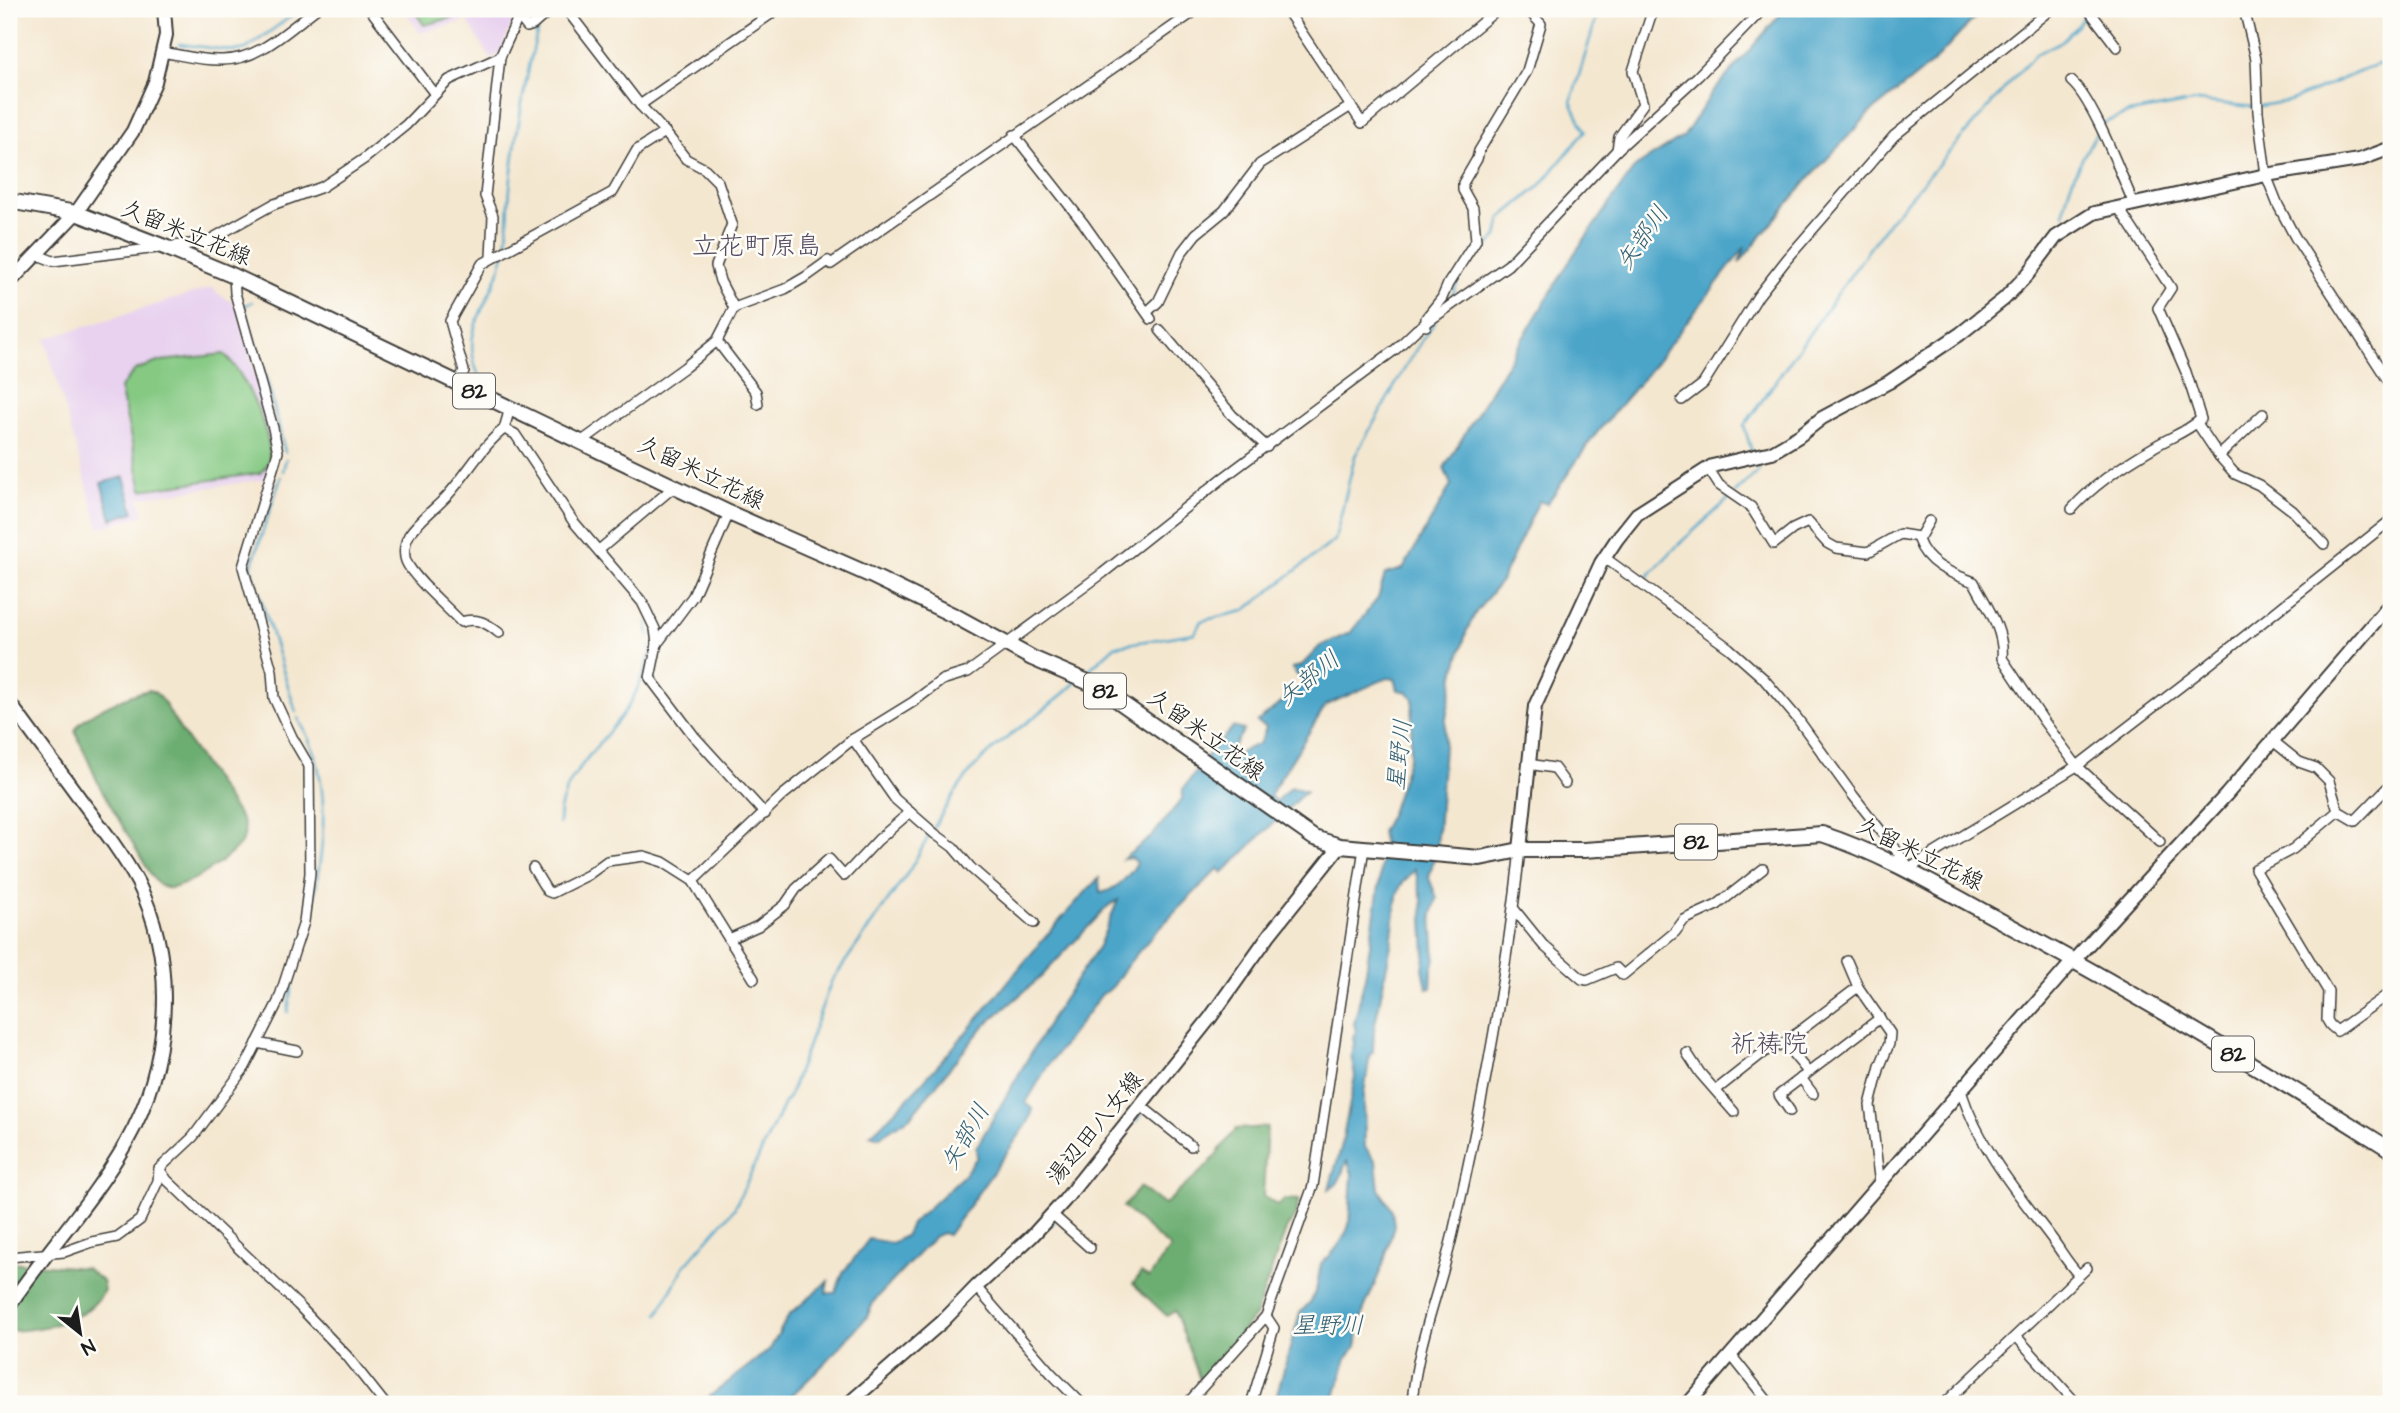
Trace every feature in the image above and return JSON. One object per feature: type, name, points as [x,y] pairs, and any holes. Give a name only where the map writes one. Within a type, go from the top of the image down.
[{"type":"main road","name":"久留米立花線","points":[[9,201],[76,213],[234,276],[729,513],[870,575],[955,616],[1006,645],[1097,685],[1314,838],[1340,846],[1480,858],[1520,850],[1584,850],[1822,834],[1847,842],[1907,869],[2074,960],[2391,1150]]},
{"type":"street","points":[[9,282],[76,213],[133,131],[155,82],[166,35],[164,9]]},
{"type":"street","points":[[162,52],[218,61],[248,56],[316,9]]},
{"type":"street","points":[[370,9],[435,94]]},
{"type":"street","points":[[520,12],[527,27],[551,9]]},
{"type":"street","points":[[566,9],[640,105],[686,159],[705,169],[718,181],[732,224],[716,266],[720,281],[734,308]]},
{"type":"street","points":[[640,105],[778,9]]},
{"type":"street","points":[[582,441],[717,341],[734,308],[785,289],[828,261],[831,264],[1198,9]]},
{"type":"street","points":[[1286,9],[1362,123],[1497,9]]},
{"type":"street","points":[[1426,326],[1426,318],[1442,298],[1476,240],[1473,208],[1463,190],[1463,183],[1527,71],[1541,24],[1527,9]]},
{"type":"street","points":[[1617,150],[1619,137],[1643,104],[1633,71],[1653,9]]},
{"type":"street","points":[[693,881],[815,769],[853,739],[914,702],[942,680],[968,672],[1006,645],[1395,349],[1416,330],[1426,326],[1508,265],[1617,150],[1698,76],[1763,9]]},
{"type":"street","points":[[1682,400],[1703,384],[1758,296],[1855,178],[1894,136],[2051,9]]},
{"type":"street","points":[[2088,9],[2117,47]]},
{"type":"street","points":[[2244,9],[2256,59],[2258,112],[2266,175],[2295,237],[2391,385]]},
{"type":"street","points":[[491,257],[493,216],[485,197],[500,57],[520,12]]},
{"type":"street","points":[[35,254],[52,261],[206,242],[272,205],[322,187],[364,159],[406,125],[457,75],[500,57]]},
{"type":"street","points":[[2071,81],[2078,87],[2096,121],[2134,204]]},
{"type":"street","points":[[1014,135],[1084,223],[1149,316],[1182,252],[1196,234],[1224,211],[1260,164],[1352,108]]},
{"type":"street","points":[[457,384],[464,371],[450,321],[482,264],[613,192],[637,150],[665,132]]},
{"type":"street","points":[[1412,1404],[1472,1146],[1514,909],[1535,706],[1605,558],[1637,514],[1708,468],[1772,452],[1822,418],[1889,382],[1960,334],[2004,299],[2028,274],[2056,237],[2094,214],[2266,175],[2359,160],[2391,148]]},
{"type":"street","points":[[2072,509],[2080,500],[2146,452],[2197,424],[2201,419],[2186,372],[2158,308],[2171,288],[2118,207]]},
{"type":"street","points":[[234,276],[235,293],[278,452],[243,567],[272,671],[274,698],[309,766],[310,873],[304,922],[278,1002],[245,1067],[192,1137],[159,1170],[162,1181],[184,1195],[298,1305],[347,1356],[385,1404]]},
{"type":"street","points":[[1160,330],[1233,415],[1267,447]]},
{"type":"street","points":[[717,341],[756,392],[758,404]]},
{"type":"street","points":[[499,633],[484,621],[469,619],[461,622],[413,571],[405,559],[405,545],[418,525],[448,495],[504,429],[510,408]]},
{"type":"street","points":[[2219,456],[2263,414]]},
{"type":"street","points":[[2197,424],[2235,474],[2259,485],[2293,512],[2324,544]]},
{"type":"street","points":[[504,429],[515,434],[573,521],[647,610],[655,629],[657,644],[650,678],[694,736],[765,814]]},
{"type":"street","points":[[1708,468],[1719,485],[1751,507],[1774,544],[1793,529],[1808,522],[1827,543],[1836,548],[1868,552],[1900,534],[1919,537]]},
{"type":"street","points":[[599,550],[675,486]]},
{"type":"street","points":[[657,644],[693,596],[729,513]]},
{"type":"street","points":[[1605,558],[1729,648],[1763,678],[1797,718],[1907,869],[2077,766],[2391,520]]},
{"type":"street","points":[[1929,521],[1918,540],[1921,548],[1933,562],[1948,572],[1974,582],[1999,632],[2002,658],[2043,720],[2077,766],[2160,842]]},
{"type":"street","points":[[1688,1404],[2074,960],[2173,854],[2391,603]]},
{"type":"street","points":[[9,702],[100,825],[137,881],[151,917],[163,970],[164,993],[156,1069],[145,1104],[115,1160],[9,1307]]},
{"type":"street","points":[[853,739],[895,799],[953,847],[971,868],[1034,923]]},
{"type":"street","points":[[2273,741],[2299,762],[2316,768],[2329,781],[2338,811],[2355,821],[2391,784]]},
{"type":"street","points":[[1528,764],[1554,768],[1565,783]]},
{"type":"street","points":[[2337,1041],[2337,1031],[2327,1020],[2328,991],[2255,869],[2293,849],[2338,811]]},
{"type":"street","points":[[729,939],[758,926],[785,905],[796,889],[829,859],[844,876],[878,840],[910,812]]},
{"type":"street","name":"湯辺田八女線","points":[[848,1404],[942,1322],[1052,1214],[1210,1018],[1269,935],[1340,846]]},
{"type":"street","points":[[1187,1404],[1266,1316],[1313,1186],[1367,848]]},
{"type":"street","points":[[533,868],[547,891],[552,893],[588,875],[607,861],[644,856],[663,862],[693,881],[754,979]]},
{"type":"street","points":[[1514,909],[1543,945],[1582,979],[1587,980],[1616,968],[1623,975],[1675,932],[1684,920],[1717,905],[1763,869]]},
{"type":"street","points":[[1847,961],[1858,987],[1890,1033],[1870,1105],[1880,1185]]},
{"type":"street","points":[[1716,1090],[1764,1052],[1784,1043],[1858,987]]},
{"type":"street","points":[[2337,1031],[2391,992]]},
{"type":"street","points":[[1790,1111],[1779,1095],[1880,1018]]},
{"type":"street","points":[[257,1043],[297,1051]]},
{"type":"street","points":[[1784,1043],[1805,1075],[1813,1094]]},
{"type":"street","points":[[1687,1053],[1734,1112]]},
{"type":"street","points":[[1944,1404],[2083,1272],[2067,1262],[1999,1168],[1970,1118],[1961,1091]]},
{"type":"street","points":[[1140,1105],[1191,1146]]},
{"type":"street","points":[[9,1257],[49,1251],[64,1252],[92,1241],[117,1237],[140,1220],[162,1181]]},
{"type":"street","points":[[1052,1214],[1090,1248]]},
{"type":"street","points":[[976,1287],[1051,1373],[1082,1404]]},
{"type":"street","points":[[1251,1404],[1274,1328],[1266,1316]]},
{"type":"street","points":[[2015,1336],[2077,1404]]},
{"type":"street","points":[[1731,1355],[1770,1404]]},
{"type":"shaded area","points":[[404,9],[517,9],[501,51],[491,59],[467,20],[420,33]]},
{"type":"shaded area","points":[[213,287],[217,293],[237,305],[275,449],[273,466],[265,479],[139,498],[144,515],[99,528],[45,339]]},
{"type":"green space","points":[[413,9],[461,9],[455,17],[424,25]]},
{"type":"green space","points":[[224,354],[240,374],[262,419],[269,448],[267,465],[261,473],[142,490],[120,388],[135,370],[161,361]]},
{"type":"green space","points":[[150,690],[163,702],[238,814],[244,829],[240,844],[223,861],[198,877],[167,888],[161,886],[151,875],[100,787],[75,731],[79,724],[97,711]]},
{"type":"green space","points":[[1267,1127],[1263,1196],[1278,1206],[1284,1199],[1299,1200],[1294,1219],[1287,1227],[1255,1316],[1200,1380],[1175,1311],[1167,1316],[1133,1284],[1141,1273],[1149,1278],[1170,1248],[1123,1207],[1140,1187],[1164,1205],[1208,1165],[1236,1129]]},
{"type":"green space","points":[[9,1262],[86,1268],[102,1281],[104,1290],[97,1301],[75,1317],[35,1329],[9,1331]]},
{"type":"water","points":[[1785,9],[2000,9],[1979,13],[1934,62],[1869,114],[1810,177],[1739,263],[1745,247],[1645,376],[1594,436],[1547,504],[1539,501],[1501,581],[1476,612],[1467,630],[1455,671],[1446,718],[1437,848],[1429,878],[1437,898],[1432,914],[1435,959],[1431,988],[1427,989],[1423,968],[1425,956],[1422,900],[1415,869],[1401,885],[1397,896],[1391,945],[1364,1094],[1365,1147],[1376,1161],[1379,1189],[1392,1210],[1394,1225],[1383,1265],[1364,1309],[1356,1346],[1346,1360],[1333,1404],[1274,1404],[1300,1313],[1316,1291],[1321,1263],[1338,1246],[1349,1225],[1352,1173],[1347,1161],[1339,1181],[1329,1189],[1341,1148],[1355,1076],[1351,1054],[1356,1031],[1354,1024],[1365,977],[1379,886],[1383,842],[1381,832],[1391,813],[1410,755],[1413,699],[1408,692],[1398,690],[1395,679],[1387,678],[1326,705],[1270,795],[1275,802],[1291,787],[1306,791],[1223,873],[1219,868],[1145,944],[1112,988],[1102,994],[1047,1067],[1026,1103],[1033,1110],[1028,1123],[948,1235],[942,1233],[934,1237],[874,1301],[867,1317],[783,1404],[700,1404],[770,1349],[789,1315],[828,1281],[826,1293],[835,1293],[843,1273],[869,1239],[892,1243],[905,1236],[911,1224],[963,1176],[977,1157],[976,1148],[1053,1015],[1099,946],[1118,900],[1108,906],[1041,977],[983,1027],[910,1117],[879,1137],[870,1135],[930,1074],[1041,942],[1099,878],[1100,893],[1117,886],[1126,877],[1137,863],[1132,858],[1123,859],[1152,836],[1182,799],[1183,789],[1210,752],[1233,727],[1244,730],[1223,762],[1229,766],[1240,753],[1257,745],[1261,740],[1266,727],[1257,722],[1304,684],[1292,668],[1301,666],[1320,646],[1350,633],[1378,598],[1385,574],[1403,569],[1451,485],[1444,468],[1574,254],[1635,167],[1684,136],[1712,93]]},
{"type":"water","points":[[124,477],[134,512],[112,519],[101,483]]},
{"type":"waterway","points":[[179,44],[235,51],[246,49],[301,9]]},
{"type":"waterway","points":[[1449,302],[1464,269],[1497,237],[1501,218],[1540,186],[1585,131],[1571,102],[1599,9]]},
{"type":"waterway","points":[[1752,452],[1744,426],[1889,221],[2018,73],[2036,54],[2062,41],[2086,13]]},
{"type":"waterway","points":[[506,249],[516,139],[539,24]]},
{"type":"waterway","points":[[2102,124],[2129,113],[2198,101],[2253,107],[2290,101],[2378,64],[2391,67]]},
{"type":"waterway","points":[[2064,214],[2072,181],[2098,130]]},
{"type":"waterway","points":[[502,397],[488,388],[479,376],[472,353],[472,342],[477,322],[504,255]]},
{"type":"waterway","points":[[252,302],[244,306],[285,452]]},
{"type":"waterway","points":[[1083,675],[1115,646],[1195,633],[1201,621],[1244,611],[1335,540],[1355,456],[1410,359],[1435,321]]},
{"type":"waterway","points":[[521,427],[522,431]]},
{"type":"waterway","points":[[283,471],[286,459]]},
{"type":"waterway","points":[[1735,493],[1759,470],[1756,462]]},
{"type":"waterway","points":[[281,477],[251,567],[296,712]]},
{"type":"waterway","points":[[1644,580],[1730,498]]},
{"type":"waterway","points":[[647,622],[649,636]]},
{"type":"waterway","points":[[559,824],[566,791],[574,776],[629,705],[647,664],[652,650],[650,647]]},
{"type":"waterway","points":[[933,829],[972,770],[1076,682]]},
{"type":"waterway","points":[[298,718],[315,757],[323,800],[320,858],[311,915]]},
{"type":"waterway","points":[[658,1314],[685,1265],[734,1209],[789,1097],[831,982],[909,871],[930,834]]},
{"type":"waterway","points":[[288,1012],[292,983],[309,922]]},
{"type":"waterway","points":[[1136,1121],[1142,1114]]},
{"type":"waterway","points":[[1051,1225],[1054,1222]]},
{"type":"district","name":"立花町原島","points":[[757,246]]},
{"type":"district","name":"祈祷院","points":[[1769,1044]]},
{"type":"water label","name":"矢部川","points":[[1643,238]]},
{"type":"water label","name":"矢部川","points":[[1309,679]]},
{"type":"water label","name":"星野川","points":[[1400,755]]},
{"type":"water label","name":"矢部川","points":[[966,1137]]},
{"type":"water label","name":"星野川","points":[[1328,1326]]}]
